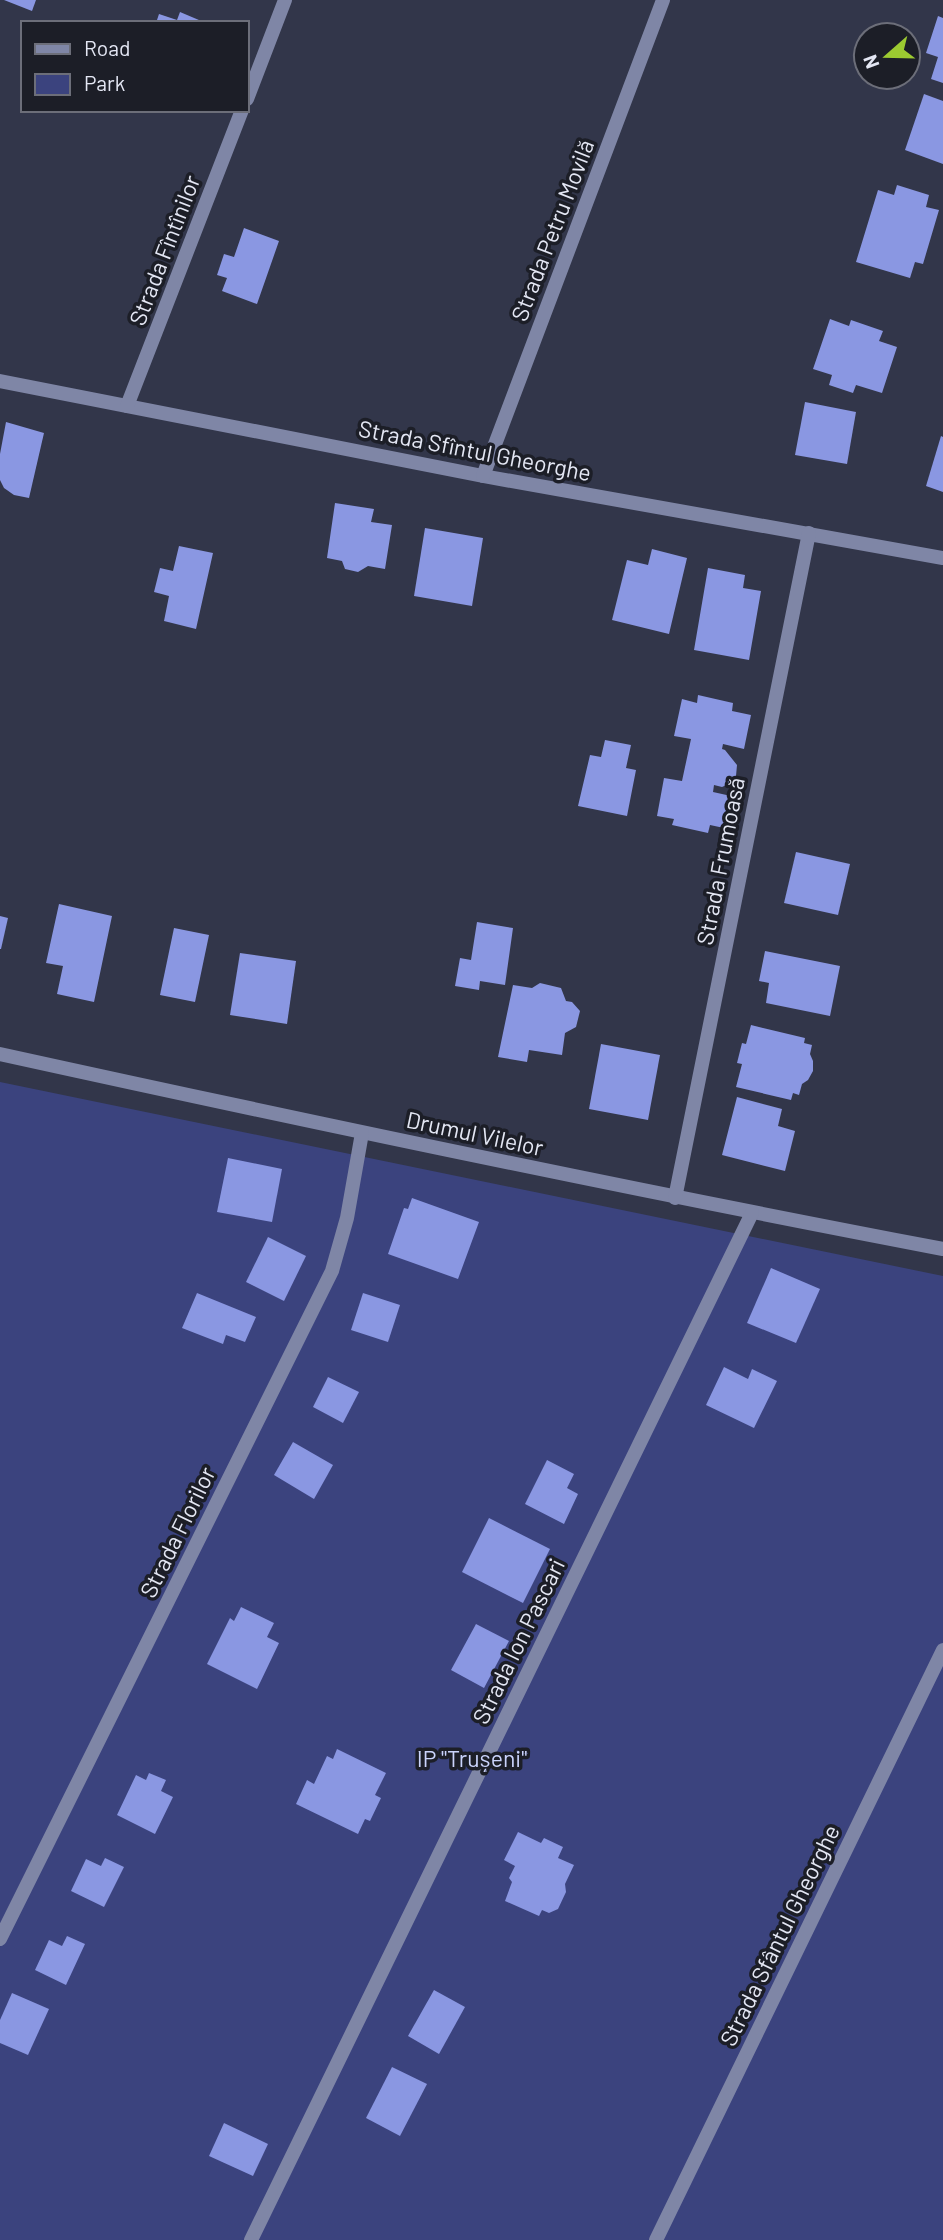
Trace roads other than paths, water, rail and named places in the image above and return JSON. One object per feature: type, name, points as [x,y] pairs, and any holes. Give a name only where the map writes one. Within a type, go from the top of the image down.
[{"type":"street","points":[[248,96],[285,0]]},
{"type":"street","name":"Strada Petru Movilă","points":[[483,475],[663,0]]},
{"type":"street","name":"Strada Fîntînilor","points":[[127,406],[241,112]]},
{"type":"street","name":"Strada Sfîntul Gheorghe","points":[[0,381],[483,475],[943,558]]},
{"type":"street","name":"Strada Frumoasă","points":[[676,1198],[809,533]]},
{"type":"street","name":"Drumul Vilelor","points":[[0,1054],[676,1198],[943,1249]]},
{"type":"street","name":"Strada Florilor","points":[[0,1939],[332,1271],[346,1218],[362,1133]]},
{"type":"street","name":"Strada Ion Pascari","points":[[251,2240],[752,1213]]},
{"type":"street","name":"Strada Sfântul Gheorghe","points":[[656,2240],[943,1650]]},
{"type":"park label","name":"IP \"Trușeni\"","points":[[472,1758]]}]
